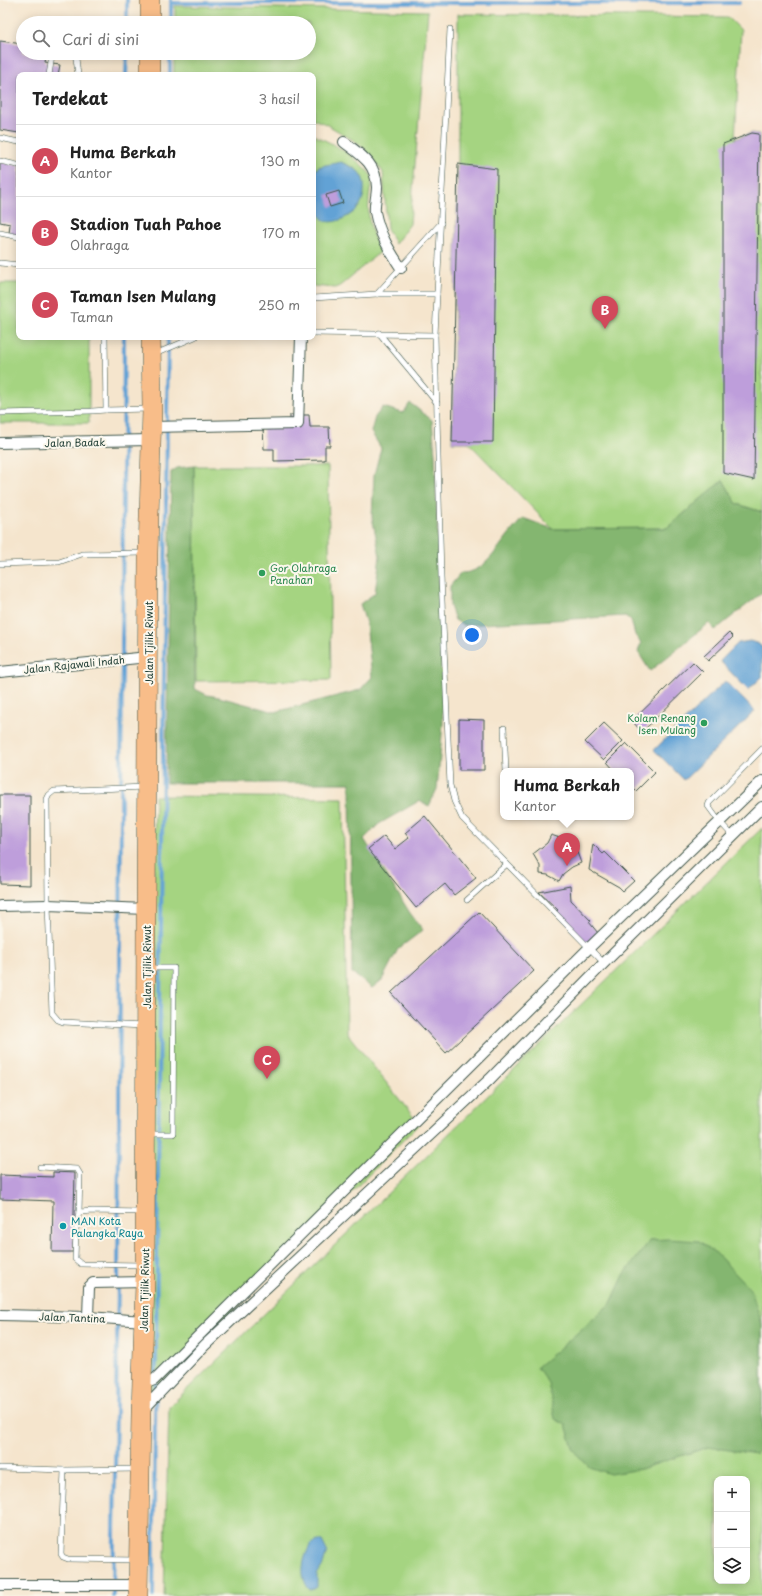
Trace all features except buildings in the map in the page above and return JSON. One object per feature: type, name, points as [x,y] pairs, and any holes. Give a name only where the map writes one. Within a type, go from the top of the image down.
[{"type":"highway","points":[[150,0],[150,16]]},
{"type":"highway","points":[[150,60],[150,72]]},
{"type":"highway","name":"Jalan Tjilik Riwut","points":[[138,1591],[145,1273],[144,1212],[148,553],[151,346]]},
{"type":"street","points":[[344,142],[364,156],[374,169],[377,187],[375,210],[378,224],[386,246],[401,268]]},
{"type":"street","name":"Jalan Badak","points":[[0,443],[151,425],[298,424],[301,340]]},
{"type":"street","name":"Jalan Rajawali Indah","points":[[0,672],[148,657]]},
{"type":"street","points":[[142,1382],[154,1380],[589,948],[762,781]]},
{"type":"street","points":[[141,1413],[204,1345],[490,1079],[604,963],[762,807]]},
{"type":"street","points":[[0,906],[48,905],[146,909]]},
{"type":"street","points":[[88,1317],[89,1288],[93,1283],[145,1273]]},
{"type":"street","name":"Jalan Tantina","points":[[0,1315],[88,1317],[144,1321]]},
{"type":"street","points":[[0,1585],[138,1591]]},
{"type":"lane","points":[[450,29],[435,335],[450,785],[454,802],[462,818],[604,963]]},
{"type":"lane","points":[[49,72],[51,60]]},
{"type":"lane","points":[[76,60],[78,72]]},
{"type":"lane","points":[[0,138],[16,141]]},
{"type":"lane","points":[[0,161],[16,165]]},
{"type":"lane","points":[[377,294],[441,223]]},
{"type":"lane","points":[[0,234],[16,237]]},
{"type":"lane","points":[[0,263],[16,265]]},
{"type":"lane","points":[[316,298],[377,294],[437,294]]},
{"type":"lane","points":[[316,333],[435,335]]},
{"type":"lane","points":[[379,333],[437,402]]},
{"type":"lane","points":[[105,340],[106,410]]},
{"type":"lane","points":[[151,346],[180,340]]},
{"type":"lane","points":[[0,413],[86,412],[106,410],[151,425]]},
{"type":"lane","points":[[0,564],[59,562],[82,554],[148,553]]},
{"type":"lane","points":[[504,728],[506,768]]},
{"type":"lane","points":[[733,836],[710,811],[708,806],[709,803],[762,749]]},
{"type":"lane","points":[[146,1026],[63,1022],[54,1017],[51,1008],[47,799],[54,791],[147,787]]},
{"type":"lane","points":[[466,900],[507,864]]},
{"type":"lane","points":[[145,1134],[173,1134],[174,976],[174,968],[146,968]]},
{"type":"lane","points":[[40,1167],[76,1169],[80,1174],[79,1212],[76,1229],[75,1259],[78,1263],[145,1273]]},
{"type":"lane","points":[[79,1212],[144,1212]]},
{"type":"lane","points":[[0,1468],[64,1470],[140,1469]]},
{"type":"lane","points":[[64,1470],[62,1556],[68,1558],[139,1560]]},
{"type":"green space","points":[[175,6],[428,11],[410,224],[395,244],[387,228],[383,172],[370,155],[358,143],[326,124],[316,120],[316,72],[174,72],[174,60],[316,60],[316,16],[175,16]]},
{"type":"green space","points":[[458,14],[728,17],[741,30],[735,139],[752,133],[759,134],[758,206],[762,207],[762,512],[737,504],[723,480],[667,528],[553,529],[468,442],[452,442],[458,164]]},
{"type":"green space","points":[[316,136],[345,152],[366,169],[372,176],[369,197],[369,220],[372,233],[380,252],[336,288],[316,286],[316,201],[318,209],[341,220],[358,208],[363,196],[354,168],[341,162],[318,167],[316,169]]},
{"type":"green space","points":[[0,283],[16,283],[16,340],[89,340],[89,423],[0,423]]},
{"type":"green space","points":[[410,403],[432,420],[435,455],[443,723],[437,789],[429,806],[419,801],[379,824],[364,839],[410,913],[423,930],[398,949],[382,980],[372,988],[352,973],[350,783],[166,783],[171,472],[177,468],[194,466],[195,689],[207,695],[275,712],[360,690],[372,677],[366,623],[360,604],[375,593],[380,556],[372,517],[374,475],[381,448],[371,432],[375,417],[383,407],[403,413]]},
{"type":"green space","name":"Gor Olahraga Panahan","points":[[194,466],[328,466],[331,680],[196,681]]},
{"type":"green space","points":[[723,480],[737,504],[762,512],[762,593],[715,630],[709,623],[650,671],[638,652],[641,643],[635,635],[631,620],[625,616],[464,625],[455,620],[450,606],[450,586],[461,573],[476,570],[482,566],[523,518],[553,529],[667,528]]},
{"type":"green space","points":[[155,796],[343,798],[347,1033],[419,1124],[145,1400]]},
{"type":"green space","points":[[762,828],[762,1596],[164,1596],[169,1407]]},
{"type":"green space","points":[[668,1239],[699,1241],[717,1254],[751,1290],[762,1324],[762,1447],[756,1454],[708,1447],[641,1469],[610,1474],[589,1467],[574,1451],[566,1425],[555,1419],[548,1383],[537,1367],[611,1303],[624,1275],[650,1240]]},
{"type":"water","points":[[341,162],[359,172],[364,183],[363,198],[359,206],[350,215],[332,222],[327,222],[322,219],[316,204],[316,171],[324,165]]},
{"type":"water","points":[[750,641],[759,644],[762,647],[762,677],[748,690],[720,661],[738,643]]},
{"type":"water","points":[[725,681],[755,711],[684,780],[654,750]]},
{"type":"water","points":[[322,1541],[327,1551],[323,1565],[317,1575],[317,1587],[310,1590],[304,1579],[303,1567],[308,1549],[311,1544]]},
{"type":"waterway","points":[[127,0],[127,16]]},
{"type":"waterway","points":[[171,0],[171,16]]},
{"type":"waterway","points":[[171,3],[739,3]]},
{"type":"waterway","points":[[126,72],[127,60]]},
{"type":"waterway","points":[[170,60],[170,72]]},
{"type":"waterway","points":[[113,1596],[118,1282],[124,340]]},
{"type":"waterway","points":[[153,1596],[168,340]]},
{"type":"place","name":"Stadion Tuah Pahoe","points":[[605,329]]},
{"type":"place","name":"Gor Olahraga Panahan","points":[[262,573]]},
{"type":"place","name":"Kolam Renang Isen Mulang","points":[[704,723]]},
{"type":"place","name":"Huma Berkah","points":[[567,866]]},
{"type":"place","name":"Taman Isen Mulang","points":[[267,1079]]},
{"type":"place","name":"MAN Kota Palangka Raya","points":[[63,1226]]}]
